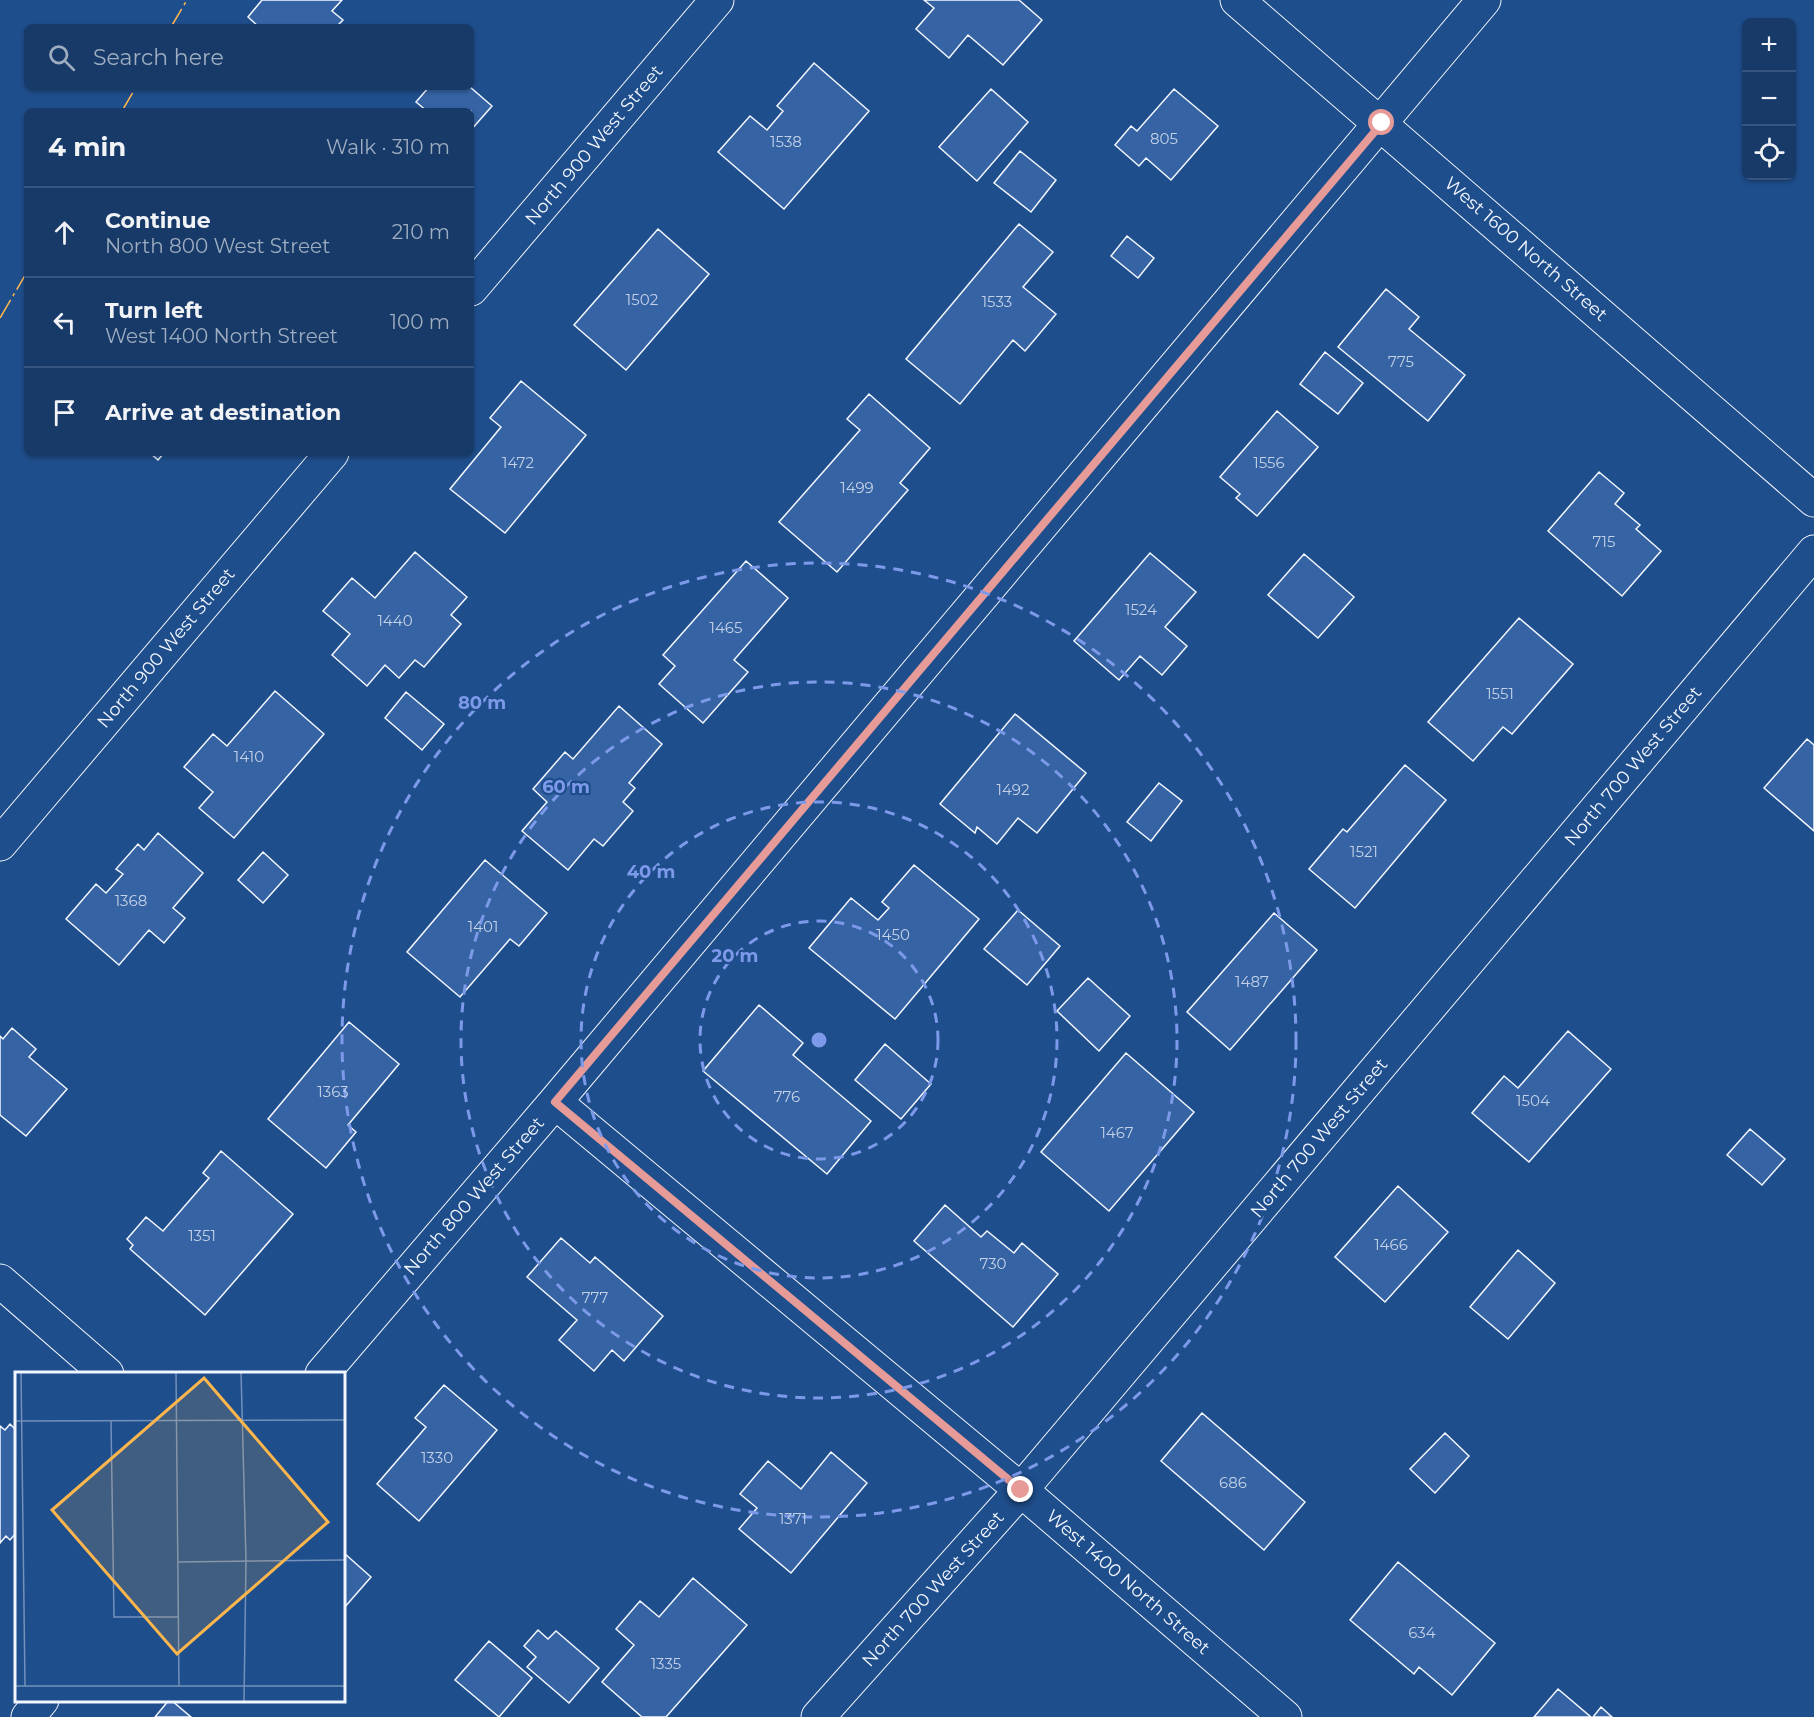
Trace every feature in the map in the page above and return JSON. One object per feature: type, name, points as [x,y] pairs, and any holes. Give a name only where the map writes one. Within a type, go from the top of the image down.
[{"type":"street","name":"North 900 West Street","points":[[474,285],[717,0]]},
{"type":"street","name":"West 1600 North Street","points":[[1237,0],[1382,123],[1814,500]]},
{"type":"street","name":"North 800 West Street","points":[[324,1372],[555,1102],[1484,0]]},
{"type":"street","name":"North 900 West Street","points":[[0,844],[329,456]]},
{"type":"street","name":"North 700 West Street","points":[[818,1717],[1021,1490],[1814,552]]},
{"type":"street","name":"West 1400 North Street","points":[[555,1102],[1021,1490],[1285,1717]]},
{"type":"street","points":[[0,1281],[104,1372]]},
{"type":"street","points":[[28,1717],[41,1702]]},
{"type":"building","points":[[262,0],[342,0],[332,11],[343,20],[339,24],[256,24],[248,17]]},
{"type":"building","points":[[924,0],[1019,0],[1042,20],[1003,65],[968,35],[949,58],[916,29],[934,8]]},
{"type":"building","points":[[814,63],[869,111],[784,209],[718,152],[750,116],[767,130],[783,111],[777,106]]},
{"type":"building","points":[[991,89],[1028,122],[977,181],[939,147]]},
{"type":"building","points":[[1174,89],[1218,126],[1171,180],[1146,158],[1139,166],[1115,145],[1131,126],[1137,131]]},
{"type":"building","points":[[426,90],[473,90],[492,106],[474,127],[474,108],[423,108],[416,102]]},
{"type":"building","points":[[1020,151],[1056,180],[1031,212],[994,183]]},
{"type":"building","points":[[1019,224],[1053,252],[1023,287],[1056,314],[1025,351],[1013,340],[960,404],[906,359]]},
{"type":"building","points":[[658,229],[709,274],[626,370],[574,325]]},
{"type":"building","points":[[1127,236],[1154,258],[1138,278],[1111,256]]},
{"type":"building","points":[[1386,289],[1419,317],[1409,329],[1465,375],[1428,421],[1338,347]]},
{"type":"building","points":[[1325,352],[1363,383],[1338,414],[1300,384]]},
{"type":"building","points":[[521,381],[586,435],[505,533],[450,489],[501,427],[490,418]]},
{"type":"building","points":[[869,394],[930,448],[900,483],[908,490],[837,572],[779,522],[860,430],[847,419]]},
{"type":"building","points":[[1277,411],[1318,447],[1257,516],[1236,498],[1240,494],[1220,477]]},
{"type":"building","points":[[1599,472],[1624,493],[1615,504],[1640,525],[1636,529],[1661,551],[1622,596],[1548,531]]},
{"type":"building","points":[[415,552],[467,597],[451,615],[461,624],[424,667],[415,660],[399,678],[385,665],[367,686],[332,655],[350,634],[323,611],[352,578],[375,598]]},
{"type":"building","points":[[1150,553],[1196,592],[1165,627],[1187,646],[1162,675],[1140,656],[1119,680],[1074,641]]},
{"type":"building","points":[[1304,554],[1354,597],[1318,638],[1268,595]]},
{"type":"building","points":[[746,561],[788,598],[734,660],[748,672],[703,723],[659,684],[675,666],[663,655]]},
{"type":"building","points":[[1519,618],[1573,664],[1512,734],[1503,727],[1473,761],[1428,722]]},
{"type":"building","points":[[275,691],[324,734],[234,838],[199,808],[213,792],[184,767],[213,734],[227,746]]},
{"type":"building","points":[[406,692],[444,724],[422,750],[385,718]]},
{"type":"building","points":[[619,706],[662,744],[629,783],[635,788],[623,802],[633,811],[603,846],[594,839],[568,870],[522,831],[547,802],[533,789],[565,752],[573,759]]},
{"type":"building","points":[[1015,714],[1086,773],[1037,833],[1018,818],[997,844],[977,827],[975,833],[940,804]]},
{"type":"building","points":[[1807,739],[1814,745],[1814,831],[1764,788]]},
{"type":"building","points":[[1405,765],[1446,800],[1355,908],[1309,869],[1343,829],[1347,832]]},
{"type":"building","points":[[1159,783],[1182,801],[1151,841],[1127,822]]},
{"type":"building","points":[[158,833],[203,873],[173,908],[185,918],[164,943],[149,930],[119,965],[66,919],[96,884],[106,893],[123,874],[116,869],[138,844],[144,850]]},
{"type":"building","points":[[263,852],[288,875],[263,903],[238,880]]},
{"type":"building","points":[[485,860],[547,913],[519,946],[510,939],[460,997],[407,952]]},
{"type":"building","points":[[914,865],[979,919],[895,1019],[809,948],[851,898],[878,920],[889,908],[882,902]]},
{"type":"building","points":[[1018,910],[1060,946],[1027,985],[984,949]]},
{"type":"building","points":[[1274,913],[1317,950],[1230,1050],[1187,1012]]},
{"type":"building","points":[[1088,978],[1130,1016],[1099,1051],[1057,1011]]},
{"type":"building","points":[[759,1005],[803,1043],[793,1055],[871,1121],[827,1174],[703,1071]]},
{"type":"building","points":[[349,1022],[399,1064],[348,1125],[356,1132],[326,1168],[268,1119]]},
{"type":"building","points":[[12,1028],[36,1049],[29,1057],[67,1089],[26,1136],[0,1115],[0,1036],[3,1039]]},
{"type":"building","points":[[1568,1031],[1611,1069],[1529,1162],[1472,1113],[1504,1076],[1518,1088]]},
{"type":"building","points":[[885,1044],[931,1084],[901,1119],[855,1080]]},
{"type":"building","points":[[1126,1053],[1194,1112],[1109,1211],[1041,1152]]},
{"type":"building","points":[[1750,1129],[1785,1159],[1762,1185],[1727,1155]]},
{"type":"building","points":[[221,1151],[293,1214],[205,1315],[130,1249],[133,1245],[127,1239],[146,1217],[163,1231],[209,1178],[203,1173]]},
{"type":"building","points":[[1398,1186],[1448,1232],[1385,1302],[1335,1257]]},
{"type":"building","points":[[945,1205],[981,1237],[987,1231],[1014,1253],[1022,1243],[1058,1274],[1013,1327],[914,1241]]},
{"type":"building","points":[[561,1238],[590,1263],[595,1257],[663,1316],[624,1361],[612,1350],[594,1371],[559,1340],[577,1320],[527,1277]]},
{"type":"building","points":[[1518,1250],[1555,1283],[1508,1339],[1470,1307]]},
{"type":"building","points":[[444,1385],[497,1430],[419,1521],[377,1484],[426,1427],[415,1418]]},
{"type":"building","points":[[1202,1413],[1305,1502],[1264,1550],[1161,1461]]},
{"type":"building","points":[[10,1424],[15,1429],[15,1534],[10,1540],[6,1536],[0,1543],[0,1426],[5,1430]]},
{"type":"building","points":[[1445,1433],[1469,1456],[1435,1493],[1410,1469]]},
{"type":"building","points":[[831,1452],[867,1483],[791,1573],[739,1529],[757,1508],[740,1494],[768,1461],[801,1489]]},
{"type":"building","points":[[345,1554],[371,1577],[345,1607]]},
{"type":"building","points":[[1398,1562],[1495,1643],[1452,1695],[1419,1667],[1414,1674],[1350,1620]]},
{"type":"building","points":[[693,1578],[747,1625],[666,1717],[642,1717],[602,1682],[634,1645],[616,1629],[640,1601],[659,1617]]},
{"type":"building","points":[[538,1630],[548,1639],[556,1631],[599,1668],[569,1703],[527,1667],[536,1657],[524,1646]]},
{"type":"building","points":[[489,1641],[532,1678],[499,1717],[455,1680]]},
{"type":"building","points":[[1558,1689],[1591,1717],[1534,1717]]},
{"type":"building","points":[[167,1702],[173,1702],[191,1717],[155,1717]]},
{"type":"building","points":[[1601,1707],[1612,1717],[1593,1717]]},
{"type":"power","points":[[173,24],[187,0]]},
{"type":"power","points":[[124,108],[134,90]]},
{"type":"power","points":[[0,318],[24,277]]},
{"type":"route","points":[[1021,1490],[555,1102],[1382,123]]}]
